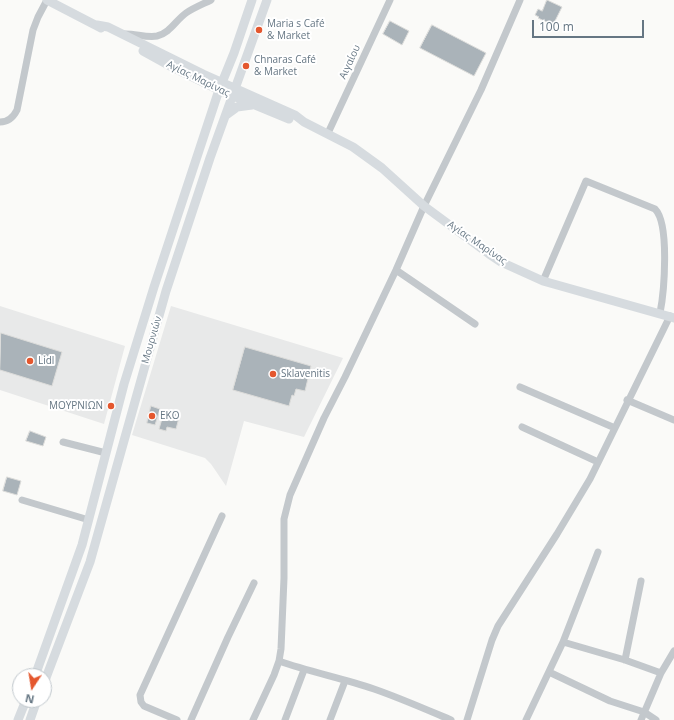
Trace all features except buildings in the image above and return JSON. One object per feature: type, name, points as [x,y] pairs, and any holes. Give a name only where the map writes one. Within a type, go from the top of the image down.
[{"type":"main road","name":"Αγίας Μαρίνας","points":[[47,0],[97,25],[121,34],[202,78]]},
{"type":"main road","name":"Μουρνιών","points":[[38,668],[63,600],[89,520],[132,357],[154,287],[221,87],[252,0]]},
{"type":"main road","name":"Μουρνιών","points":[[50,668],[90,562],[166,291],[225,116],[267,0]]},
{"type":"main road","name":"Αγίας Μαρίνας","points":[[97,25],[106,32],[221,87],[256,102],[295,115],[304,122],[353,147],[382,168],[424,206],[501,262],[543,281],[672,317]]},
{"type":"main road","points":[[213,112],[211,95],[202,78],[224,70],[230,64]]},
{"type":"main road","points":[[225,116],[236,107],[256,102],[246,87],[243,66]]},
{"type":"main road","points":[[18,720],[23,708]]},
{"type":"main road","points":[[30,720],[34,708]]},
{"type":"street","points":[[0,122],[9,120],[14,116],[17,110],[33,30],[47,0]]},
{"type":"street","points":[[121,34],[132,33],[156,36],[162,34],[168,31],[187,12],[211,0]]},
{"type":"street","name":"Αιγαίου","points":[[328,134],[390,0]]},
{"type":"street","points":[[253,720],[274,675],[281,649],[284,578],[284,519],[290,495],[324,418],[396,270],[424,206],[481,90],[520,0]]},
{"type":"street","points":[[543,281],[586,181],[655,209],[658,212],[664,246],[664,288],[660,313]]},
{"type":"street","points":[[396,270],[475,324]]},
{"type":"street","points":[[467,720],[492,640],[498,626],[557,534],[598,462],[628,400],[672,317]]},
{"type":"street","points":[[520,387],[615,428]]},
{"type":"street","points":[[628,400],[674,420]]},
{"type":"street","points":[[522,427],[598,462]]},
{"type":"street","points":[[63,442],[106,453]]},
{"type":"street","points":[[22,500],[89,520]]},
{"type":"street","points":[[177,720],[144,706],[141,702],[140,695],[222,516]]},
{"type":"street","points":[[526,720],[564,642],[598,552]]},
{"type":"street","points":[[625,660],[641,582]]},
{"type":"street","points":[[191,720],[254,583]]},
{"type":"street","points":[[564,642],[625,660],[661,673]]},
{"type":"street","points":[[641,720],[661,673],[674,651]]},
{"type":"street","points":[[279,661],[304,670],[373,689],[451,720]]},
{"type":"street","points":[[285,720],[304,670]]},
{"type":"street","points":[[549,672],[610,701],[644,712],[656,720]]},
{"type":"street","points":[[330,720],[345,681]]},
{"type":"shaded area","points":[[0,306],[125,346],[104,424],[0,390]]},
{"type":"shaded area","points":[[171,306],[343,358],[304,437],[244,421],[226,486],[205,458],[132,435]]},
{"type":"place","name":"Maria s Café & Market","points":[[259,30]]},
{"type":"place","name":"Chnaras Café & Market","points":[[246,66]]},
{"type":"place","name":"Lidl","points":[[30,361]]},
{"type":"place","name":"Sklavenitis","points":[[273,374]]},
{"type":"place","name":"ΜΟΥΡΝΙΩΝ","points":[[111,406]]},
{"type":"place","name":"EKO","points":[[152,416]]}]
